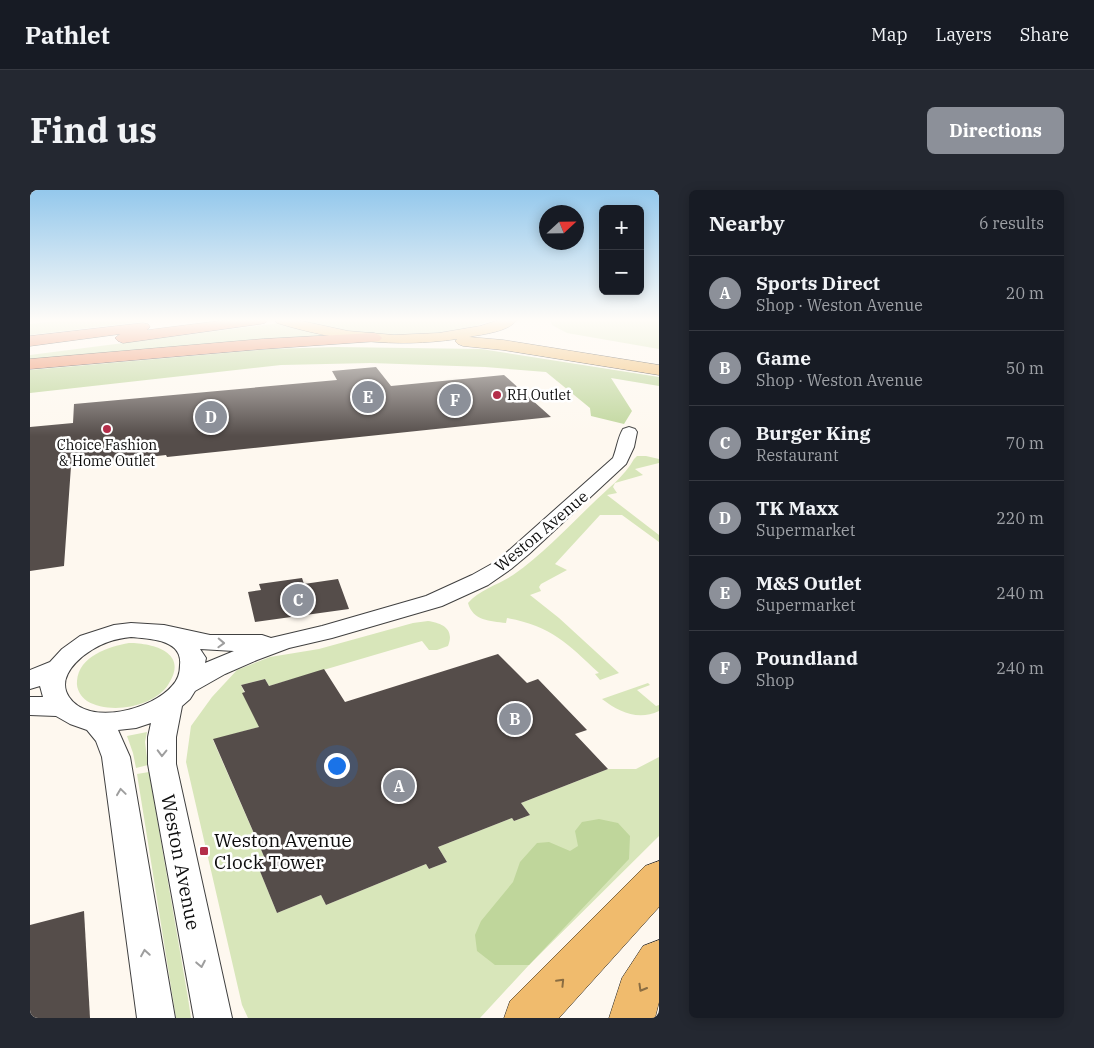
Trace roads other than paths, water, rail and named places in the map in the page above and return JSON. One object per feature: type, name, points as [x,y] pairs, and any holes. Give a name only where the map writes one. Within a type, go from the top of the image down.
[{"type":"highway","points":[[30,364],[93,359]]},
{"type":"main road","points":[[587,359],[659,370]]},
{"type":"main road","points":[[527,1018],[659,879]]},
{"type":"main road","points":[[632,1018],[638,994],[659,961]]},
{"type":"street","name":"Weston Avenue","points":[[213,1018],[162,764],[162,737],[179,695],[216,668],[248,654],[283,642],[370,621],[434,601],[492,572],[540,535],[620,460],[626,447],[628,432]]},
{"type":"street","points":[[143,629],[155,630],[173,636],[188,648],[194,660],[194,672],[179,695],[156,712],[137,719],[117,723],[96,722],[79,718],[62,707],[56,699],[53,690],[54,679],[59,668],[80,647],[97,638],[114,632],[143,629]]},
{"type":"street","name":"Weston Avenue","points":[[173,636],[210,643],[283,642]]},
{"type":"street","points":[[30,680],[59,668]]},
{"type":"street","points":[[30,706],[62,707]]},
{"type":"street","points":[[96,722],[108,737],[116,757],[156,1018]]},
{"type":"place","name":"RH Outlet","points":[[497,395]]},
{"type":"place","name":"M&S Outlet","points":[[368,397]]},
{"type":"place","name":"Poundland","points":[[455,400]]},
{"type":"place","name":"TK Maxx","points":[[211,417]]},
{"type":"place","name":"Choice Fashion & Home Outlet","points":[[107,429]]},
{"type":"place","name":"Burger King","points":[[298,600]]},
{"type":"place","name":"Game","points":[[515,719]]},
{"type":"place","name":"Sports Direct","points":[[399,786]]},
{"type":"place","name":"Weston Avenue Clock Tower","points":[[204,851]]}]
